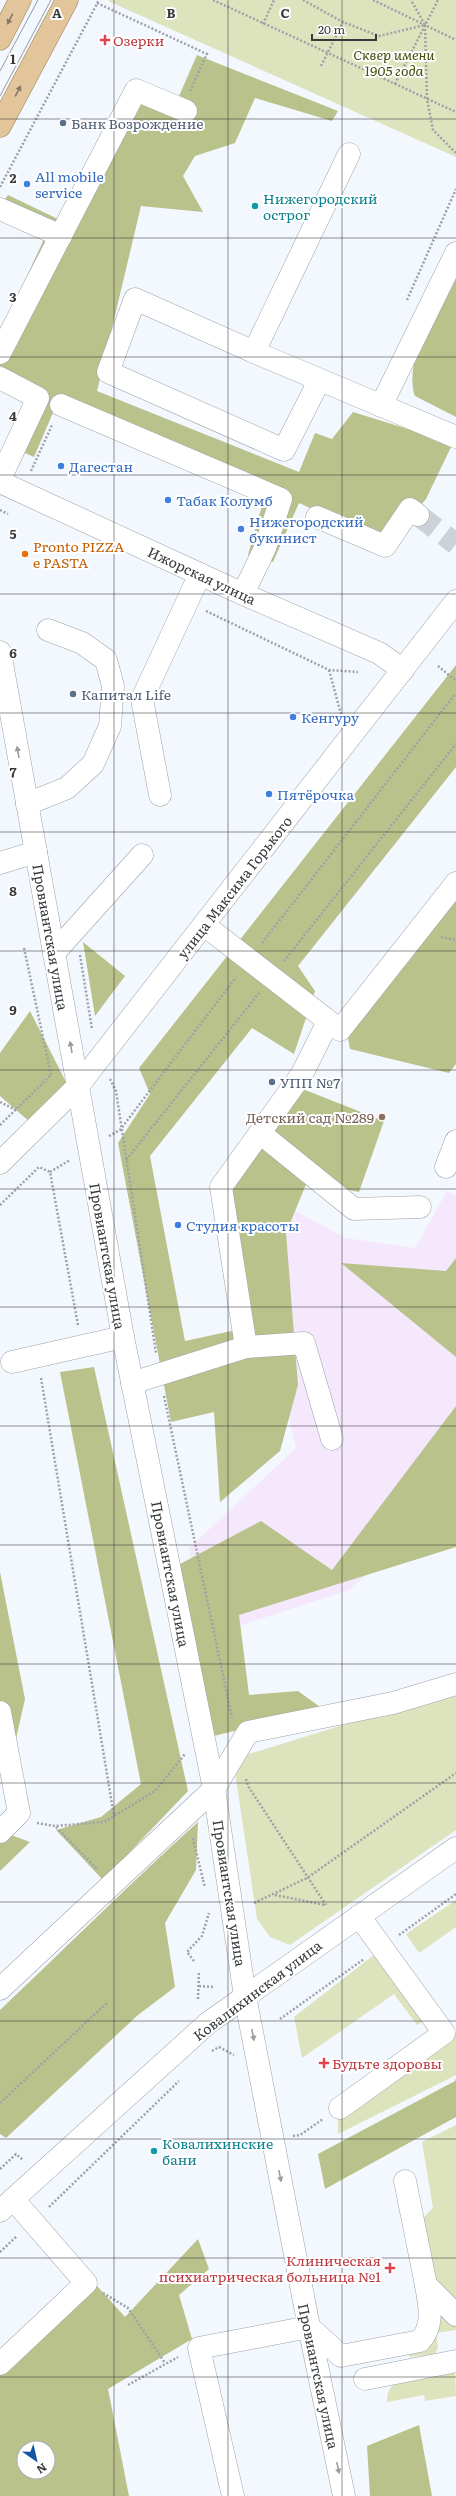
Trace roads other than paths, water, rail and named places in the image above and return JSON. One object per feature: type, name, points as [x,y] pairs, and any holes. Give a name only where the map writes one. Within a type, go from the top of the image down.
[{"type":"main road","points":[[0,39],[20,0]]},
{"type":"main road","points":[[0,126],[67,0]]},
{"type":"street","points":[[0,352],[136,90],[183,110]]},
{"type":"street","points":[[254,352],[349,154]]},
{"type":"street","points":[[0,208],[61,236]]},
{"type":"street","points":[[381,406],[456,253]]},
{"type":"street","points":[[319,381],[284,450],[108,372],[135,299],[319,381],[456,437]]},
{"type":"street","points":[[0,378],[38,398],[0,479]]},
{"type":"street","points":[[61,405],[282,499],[265,548],[243,594]]},
{"type":"street","name":"Ижорская улица","points":[[0,482],[243,594],[379,653],[403,670]]},
{"type":"street","points":[[317,517],[385,546],[410,509],[418,515]]},
{"type":"street","points":[[160,795],[142,699],[200,574]]},
{"type":"street","name":"улица Максима Горького","points":[[0,1163],[78,1086],[456,601]]},
{"type":"street","points":[[27,804],[67,788],[93,764],[110,726],[113,686],[106,660],[82,643],[48,630]]},
{"type":"street","name":"Провиантская улица","points":[[1,663],[123,1337],[214,1789],[245,1996],[274,2141],[308,2328],[344,2496]]},
{"type":"street","points":[[0,863],[36,852]]},
{"type":"street","points":[[54,953],[142,855]]},
{"type":"street","points":[[204,925],[340,1030],[456,883]]},
{"type":"street","points":[[246,1347],[221,1187],[302,1074],[328,1022]]},
{"type":"street","points":[[260,1132],[354,1209],[420,1208]]},
{"type":"street","points":[[446,1167],[456,1141]]},
{"type":"street","points":[[12,1362],[37,1355],[123,1337]]},
{"type":"street","points":[[132,1383],[160,1376],[246,1347],[304,1343],[332,1439]]},
{"type":"street","points":[[0,1989],[214,1789],[239,1751],[248,1732],[393,1703],[456,1684]]},
{"type":"street","points":[[0,1712],[19,1813],[0,1832]]},
{"type":"street","name":"Ковалихинская улица","points":[[7,2205],[208,2023],[456,1848]]},
{"type":"street","points":[[340,2108],[444,2033],[448,2022],[359,1916]]},
{"type":"street","points":[[233,2496],[199,2348],[308,2328],[341,2356],[420,2341],[428,2329],[430,2313],[426,2285],[405,2182]]},
{"type":"street","points":[[0,2364],[86,2283],[33,2222],[7,2205]]},
{"type":"street","points":[[426,2285],[456,2315]]},
{"type":"street","points":[[365,2379],[456,2361]]},
{"type":"tunnel","points":[[418,515],[456,544]]},
{"type":"tram line","points":[[0,71],[38,0]]},
{"type":"tram line","points":[[0,96],[51,0]]},
{"type":"place","name":"Озерки","points":[[105,40]]},
{"type":"place","name":"Банк Возрождение","points":[[63,123]]},
{"type":"place","name":"All mobile service","points":[[27,184]]},
{"type":"place","name":"Нижегородский острог","points":[[255,206]]},
{"type":"place","name":"Дагестан","points":[[61,466]]},
{"type":"place","name":"Табак Колумб","points":[[168,500]]},
{"type":"place","name":"Нижегородский букинист","points":[[241,529]]},
{"type":"place","name":"Pronto PIZZA e PASTA","points":[[25,554]]},
{"type":"place","name":"Капитал Life","points":[[73,694]]},
{"type":"place","name":"Кенгуру","points":[[293,717]]},
{"type":"place","name":"Пятёрочка","points":[[269,794]]},
{"type":"place","name":"УПП №7","points":[[272,1082]]},
{"type":"place","name":"Детский сад №289","points":[[382,1117]]},
{"type":"place","name":"Студия красоты","points":[[178,1225]]},
{"type":"place","name":"Будьте здоровы","points":[[324,2063]]},
{"type":"place","name":"Ковалихинские бани","points":[[154,2151]]},
{"type":"place","name":"Клиническая психиатрическая больница №1","points":[[390,2268]]},
{"type":"park label","name":"Сквер имени 1905 года","points":[[394,62]]}]
